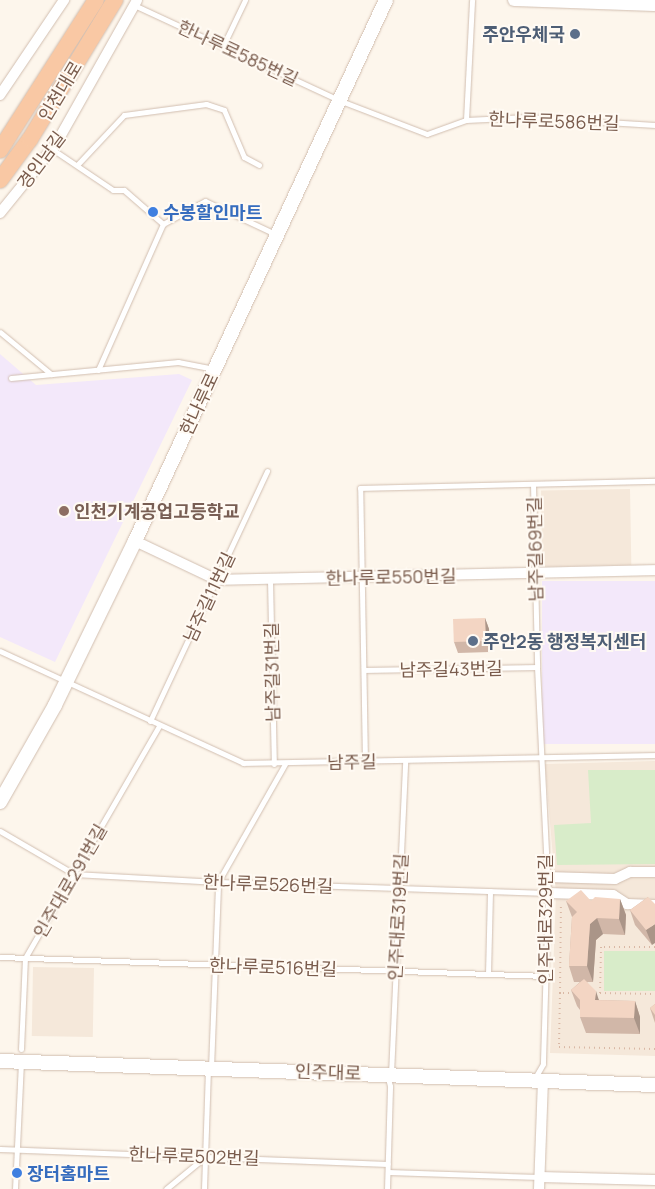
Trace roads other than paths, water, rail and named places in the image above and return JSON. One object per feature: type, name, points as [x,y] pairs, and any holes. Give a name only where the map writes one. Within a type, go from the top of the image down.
[{"type":"highway","name":"인천대로","points":[[0,150],[96,0]]},
{"type":"highway","name":"인천대로","points":[[0,180],[30,139],[115,0]]},
{"type":"main road","name":"한나루로","points":[[0,802],[66,681],[135,541],[341,101],[386,0]]},
{"type":"main road","name":"인주대로","points":[[0,1061],[21,1058],[210,1068],[539,1079],[655,1085]]},
{"type":"street","points":[[0,95],[64,0]]},
{"type":"street","points":[[514,0],[654,4]]},
{"type":"street","name":"경인남길","points":[[0,213],[52,149],[136,3]]},
{"type":"street","name":"한나루로550번길","points":[[135,541],[217,580],[655,570]]},
{"type":"street","points":[[547,877],[615,879],[630,872],[655,872]]},
{"type":"street","points":[[548,893],[613,895],[627,904],[655,905]]},
{"type":"street","points":[[539,1079],[539,1189]]},
{"type":"street","points":[[540,1177],[640,1184],[655,1180]]},
{"type":"lane","points":[[223,46],[245,0]]},
{"type":"lane","points":[[466,120],[472,0]]},
{"type":"lane","name":"한나루로585번길","points":[[136,3],[341,101]]},
{"type":"lane","name":"한나루로586번길","points":[[341,101],[427,134],[466,120],[527,117],[655,125]]},
{"type":"lane","points":[[78,164],[124,115],[206,104],[224,110],[244,157],[259,165]]},
{"type":"lane","points":[[52,149],[78,164],[113,190],[124,190],[163,224]]},
{"type":"lane","points":[[98,370],[136,290],[163,224],[205,201],[278,236]]},
{"type":"lane","points":[[0,332],[51,374]]},
{"type":"lane","points":[[11,378],[178,362],[216,369]]},
{"type":"lane","name":"남주길11번길","points":[[150,721],[267,472]]},
{"type":"lane","points":[[534,484],[655,481]]},
{"type":"lane","name":"남주길69번길","points":[[362,577],[360,488],[534,484],[540,757]]},
{"type":"lane","points":[[362,577],[365,762]]},
{"type":"lane","name":"남주길31번길","points":[[270,579],[274,764]]},
{"type":"lane","name":"남주길","points":[[0,651],[227,759],[243,763],[285,764],[655,754]]},
{"type":"lane","name":"남주길43번길","points":[[365,670],[537,667]]},
{"type":"lane","name":"인주대로291번길","points":[[15,1189],[25,958],[160,726]]},
{"type":"lane","name":"인주대로329번길","points":[[539,1079],[543,1064],[548,893],[540,757]]},
{"type":"lane","name":"인주대로319번길","points":[[387,1189],[390,1086],[387,1074],[395,971],[405,761]]},
{"type":"lane","points":[[204,1189],[218,882],[285,764]]},
{"type":"lane","name":"한나루로526번길","points":[[0,831],[74,874],[218,882],[548,893]]},
{"type":"lane","points":[[488,974],[490,891]]},
{"type":"lane","name":"한나루로516번길","points":[[0,957],[215,966],[546,976]]},
{"type":"lane","name":"한나루로502번길","points":[[0,1149],[388,1164]]},
{"type":"lane","points":[[166,1189],[206,1157]]},
{"type":"lane","points":[[388,1172],[540,1177]]},
{"type":"place","name":"주안우체국","points":[[575,34]]},
{"type":"place","name":"수봉할인마트","points":[[153,212]]},
{"type":"place","name":"인천기계공업고등학교","points":[[64,511]]},
{"type":"place","name":"주안2동 행정복지센터","points":[[473,641]]},
{"type":"place","name":"장터홈마트","points":[[17,1173]]}]
